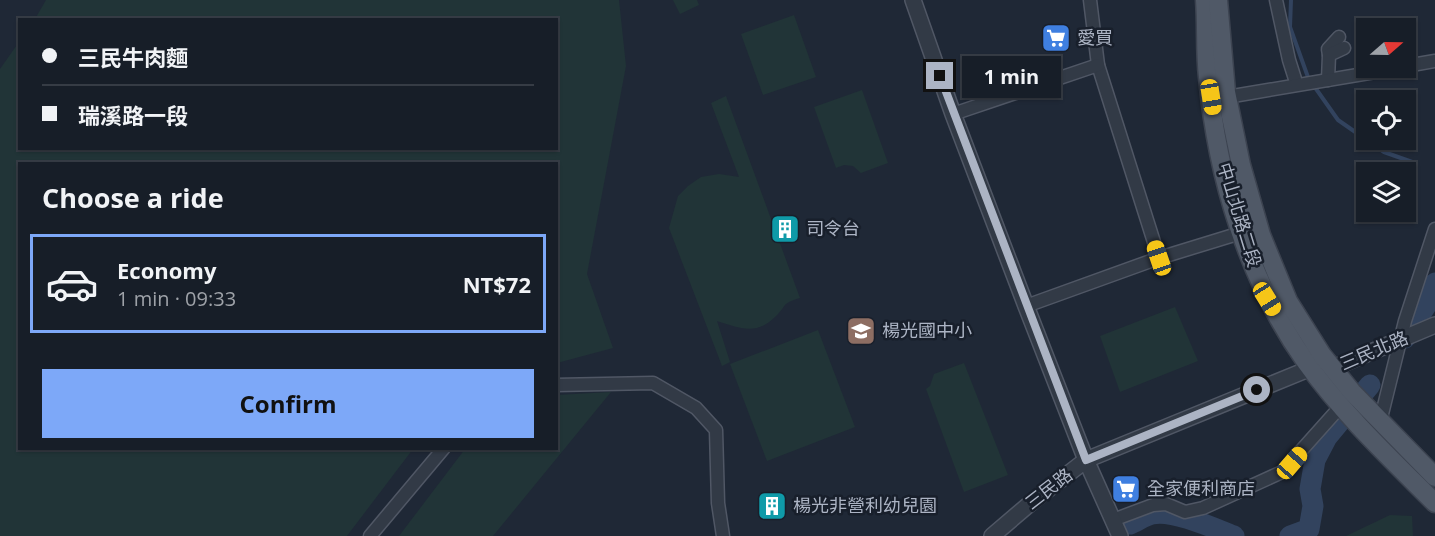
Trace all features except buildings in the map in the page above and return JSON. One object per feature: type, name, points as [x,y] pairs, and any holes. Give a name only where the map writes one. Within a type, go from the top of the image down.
[{"type":"main road","name":"中山北路二段","points":[[1205,0],[1208,77],[1223,175],[1241,233],[1267,299],[1311,368],[1346,399]]},
{"type":"main road","name":"中山北路二段","points":[[1218,0],[1227,97],[1241,165],[1259,227],[1288,301],[1322,355],[1333,368],[1346,399]]},
{"type":"main road","points":[[1346,399],[1435,477]]},
{"type":"main road","points":[[1367,417],[1435,503]]},
{"type":"street","points":[[913,0],[953,114],[1026,306],[1115,530],[1153,505],[1166,504],[1185,512],[1203,508],[1282,472],[1346,399]]},
{"type":"street","points":[[1090,0],[1098,64],[1159,258]]},
{"type":"street","points":[[1276,0],[1289,60],[1299,82]]},
{"type":"street","points":[[1326,80],[1329,56],[1341,43]]},
{"type":"street","points":[[1416,64],[1435,61]]},
{"type":"street","points":[[953,114],[1098,64]]},
{"type":"street","points":[[1227,97],[1299,82],[1356,75]]},
{"type":"street","points":[[1026,306],[1159,258],[1259,227]]},
{"type":"street","points":[[1367,417],[1401,340],[1435,229]]},
{"type":"street","name":"三民北路","points":[[1311,368],[1333,368],[1435,325]]},
{"type":"street","name":"三民路","points":[[992,536],[1086,460],[1311,368]]},
{"type":"street","points":[[558,385],[653,383],[696,408],[716,430],[719,508],[723,536]]},
{"type":"street","points":[[370,536],[442,450]]},
{"type":"green space","points":[[46,0],[619,0],[626,66],[587,274],[613,348],[558,363],[558,162],[18,162],[18,450],[412,450],[347,536],[0,536],[0,69],[18,43],[18,150],[558,150],[558,18],[36,18]]},
{"type":"green space","points":[[673,0],[697,0],[699,5],[680,14]]},
{"type":"green space","points":[[794,15],[816,77],[763,95],[741,34]]},
{"type":"green space","points":[[862,90],[888,163],[861,173],[853,166],[844,165],[836,168],[814,107]]},
{"type":"green space","points":[[726,96],[800,298],[787,303],[775,317],[761,327],[747,329],[717,321],[730,362],[722,366],[669,228],[678,196],[688,186],[701,177],[719,174],[739,177],[711,103]]},
{"type":"green space","points":[[1175,307],[1198,361],[1120,392],[1100,336]]},
{"type":"green space","points":[[818,330],[855,427],[767,461],[730,364]]},
{"type":"green space","points":[[964,363],[1008,475],[964,492],[926,389],[930,386],[934,374]]},
{"type":"green space","points":[[611,392],[493,536],[399,536],[464,450],[558,450],[558,395]]},
{"type":"green space","points":[[1390,515],[1412,516],[1413,536],[1346,536]]},
{"type":"waterway","points":[[1291,0],[1290,27],[1309,80]]},
{"type":"waterway","points":[[1314,86],[1338,120],[1384,152],[1412,162]]},
{"type":"waterway","points":[[1405,338],[1427,304],[1435,283]]},
{"type":"waterway","points":[[1290,536],[1309,529],[1313,506],[1310,489],[1315,460],[1327,437],[1370,385]]},
{"type":"waterway","points":[[1130,524],[1152,514],[1170,514],[1193,520],[1234,536]]},
{"type":"place","name":"愛買","points":[[1056,38]]},
{"type":"place","name":"司令台","points":[[785,229]]},
{"type":"place","name":"楊光國中小","points":[[861,331]]},
{"type":"place","name":"全家便利商店","points":[[1126,489]]},
{"type":"place","name":"楊光非營利幼兒園","points":[[772,506]]},
{"type":"route","points":[[940,76],[1086,460],[1257,390]]}]
